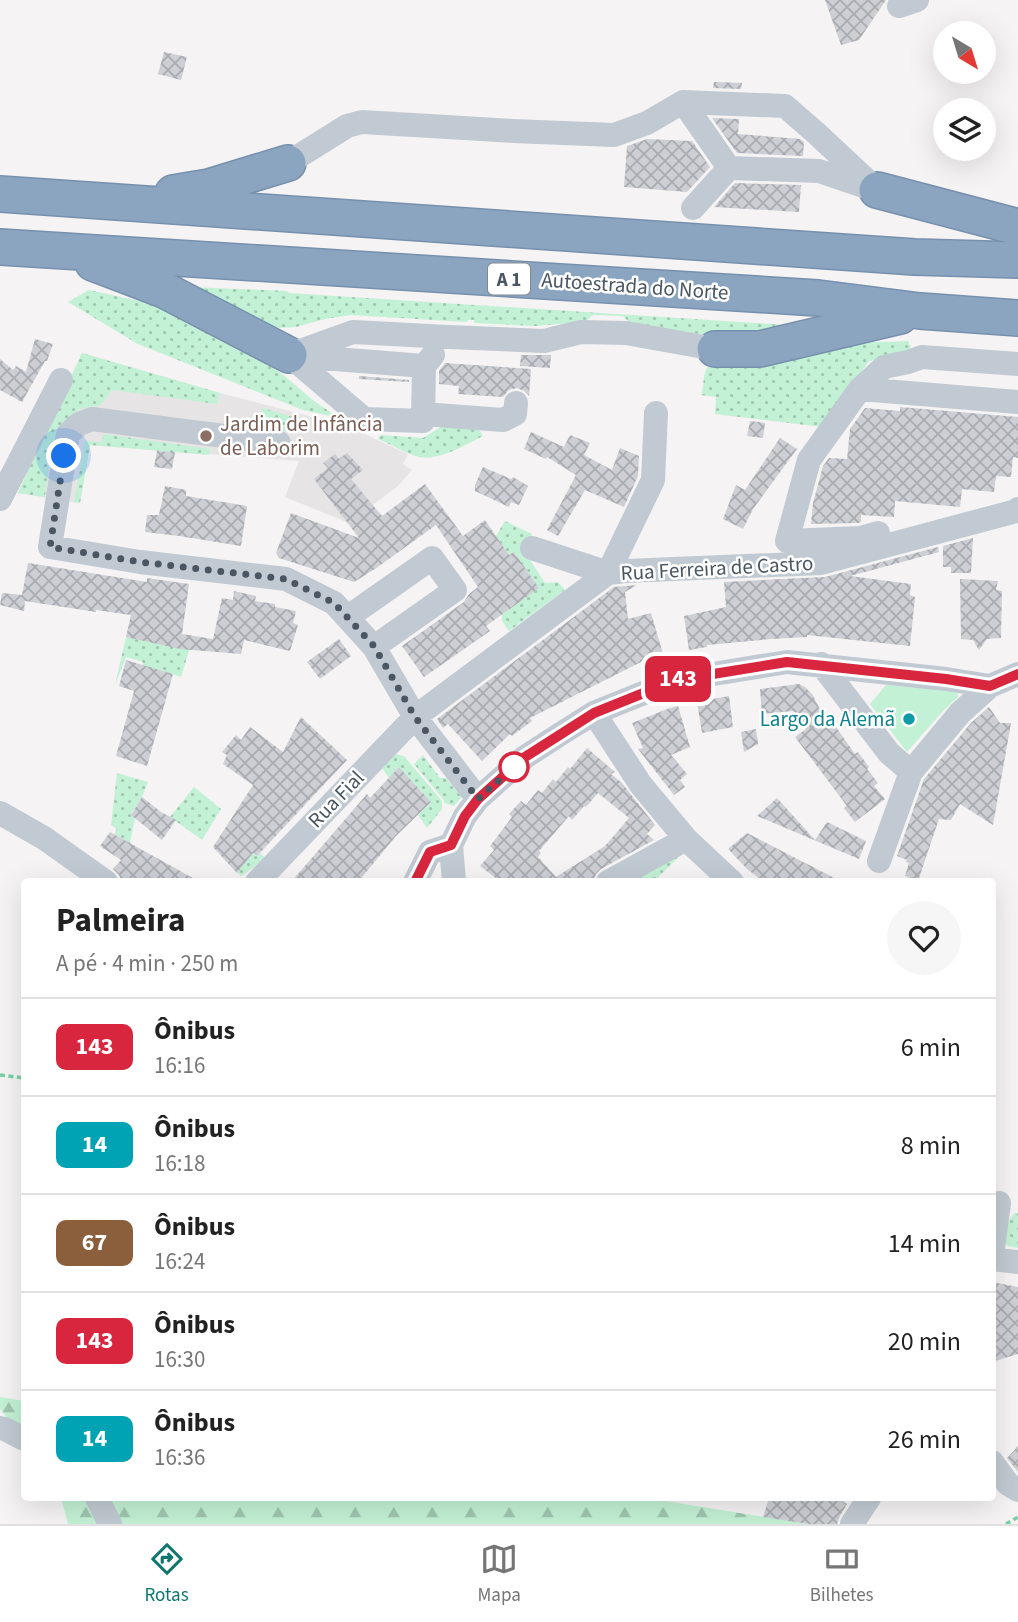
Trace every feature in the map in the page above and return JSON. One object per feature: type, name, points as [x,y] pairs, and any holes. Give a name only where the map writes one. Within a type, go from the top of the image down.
[{"type":"highway","points":[[126,202],[209,187],[288,163]]},
{"type":"highway","points":[[877,190],[1018,227]]},
{"type":"highway","points":[[0,194],[915,257],[1018,260]]},
{"type":"highway","name":"Autoestrada do Norte","points":[[0,247],[818,298],[920,311],[1018,318]]},
{"type":"highway","points":[[60,251],[164,290],[289,355]]},
{"type":"highway","points":[[715,349],[760,349],[920,311]]},
{"type":"street","points":[[683,103],[729,169]]},
{"type":"street","points":[[288,163],[346,126],[362,122],[614,135],[647,123],[683,103],[785,106],[877,190]]},
{"type":"street","points":[[693,208],[729,169],[819,171],[877,190]]},
{"type":"street","points":[[289,355],[353,332],[544,341],[581,332],[625,333],[715,349]]},
{"type":"street","points":[[289,355],[364,419],[423,421],[424,366],[448,337]]},
{"type":"street","points":[[289,355],[424,366]]},
{"type":"street","points":[[1018,364],[922,357],[884,367],[860,389],[810,460],[787,541],[860,538],[1011,497],[1018,490]]},
{"type":"street","points":[[0,499],[61,380]]},
{"type":"street","points":[[860,389],[1018,402]]},
{"type":"street","points":[[423,414],[503,421],[515,414],[516,403]]},
{"type":"street","points":[[532,548],[608,573],[653,480],[656,413]]},
{"type":"street","points":[[279,443],[92,419],[79,424],[68,434],[50,547],[140,562],[286,579],[334,603],[374,646],[415,717],[478,799]]},
{"type":"street","name":"Rua Ferreira de Castro","points":[[415,717],[608,573],[821,563],[1018,509]]},
{"type":"street","points":[[348,617],[432,558],[455,590],[374,646]]},
{"type":"street","points":[[454,878],[451,845],[465,816],[478,799],[525,757],[594,713],[676,680],[787,662],[990,686]]},
{"type":"street","points":[[821,664],[889,753],[911,772]]},
{"type":"street","points":[[879,861],[911,772],[960,713],[990,686],[1018,674]]},
{"type":"street","points":[[594,713],[641,785],[685,839],[728,878]]},
{"type":"street","name":"Rua Fial","points":[[261,878],[415,717]]},
{"type":"street","points":[[0,813],[44,838],[100,878]]},
{"type":"street","points":[[615,878],[685,839]]},
{"type":"street","points":[[417,878],[430,852],[451,845]]},
{"type":"street","points":[[996,1238],[1003,1204]]},
{"type":"street","points":[[996,1259],[1018,1262]]},
{"type":"street","points":[[0,1428],[21,1437]]},
{"type":"street","points":[[996,1468],[1008,1484],[1018,1490]]},
{"type":"street","points":[[98,1501],[110,1524]]},
{"type":"street","points":[[852,1524],[867,1501]]},
{"type":"path","points":[[0,1075],[21,1078]]},
{"type":"path","points":[[1006,1524],[1018,1517]]},
{"type":"shaded area","name":"Jardim de Infância de Laborim","points":[[82,353],[347,426],[408,454],[403,464],[412,470],[398,486],[349,523],[285,497],[299,461],[90,445],[80,503],[18,493]]},
{"type":"green space","points":[[192,287],[788,325],[723,336],[630,323],[623,316],[593,315],[585,322],[535,326],[474,323],[474,320],[467,322],[351,315],[279,328],[258,321]]},
{"type":"green space","points":[[89,290],[162,306],[225,338],[281,373],[339,418],[303,410],[138,344],[68,302]]},
{"type":"green space","points":[[909,341],[911,346],[906,356],[869,361],[822,427],[715,414],[716,397],[701,395],[705,373],[714,362],[852,343]]},
{"type":"green space","points":[[82,353],[220,393],[217,404],[112,390],[100,406],[84,408],[71,415],[62,425],[52,452],[45,497],[18,493]]},
{"type":"green space","points":[[262,408],[300,419],[298,433],[260,428]]},
{"type":"green space","points":[[444,425],[478,428],[483,436],[452,451],[427,458],[414,456],[378,439],[381,435],[423,438]]},
{"type":"green space","points":[[103,434],[210,449],[209,455],[90,445],[80,503],[74,502],[85,441],[102,442]]},
{"type":"green space","points":[[505,521],[532,534],[525,552],[545,583],[558,582],[565,590],[509,631],[502,621],[502,614],[539,588],[515,553],[509,555],[496,536]]},
{"type":"green space","points":[[126,637],[190,648],[181,677],[157,669],[140,677],[143,662],[126,657],[115,685]]},
{"type":"green space","points":[[886,685],[957,691],[958,697],[907,752],[870,704]]},
{"type":"green space","points":[[395,754],[404,756],[442,801],[442,809],[427,828],[418,815],[431,802],[399,767],[389,778],[382,768]]},
{"type":"green space","points":[[423,755],[440,778],[446,778],[460,795],[461,798],[454,806],[444,803],[414,764]]},
{"type":"green space","points":[[117,773],[148,782],[131,814],[135,818],[130,843],[114,834],[117,829],[111,825]]},
{"type":"green space","points":[[194,787],[221,809],[202,840],[170,817]]},
{"type":"green space","points":[[235,833],[238,857],[245,863],[253,853],[257,856],[260,853],[267,859],[241,876],[221,856]]},
{"type":"green space","points":[[684,852],[657,878],[633,878]]},
{"type":"green space","points":[[1015,1213],[1018,1213],[1018,1248],[1007,1246],[1005,1237],[1008,1223]]},
{"type":"green space","points":[[0,1397],[21,1400],[21,1435],[0,1409]]},
{"type":"green space","points":[[62,1501],[666,1501],[808,1524],[68,1524]]},
{"type":"building","points":[[825,0],[886,0],[859,40],[841,45]]},
{"type":"building","points":[[164,52],[187,57],[181,80],[158,74]]},
{"type":"building","points":[[714,82],[742,83],[741,89],[713,88]]},
{"type":"building","points":[[712,118],[739,119],[738,134],[800,139],[804,142],[803,156],[737,153]]},
{"type":"building","points":[[647,139],[692,141],[710,167],[687,192],[624,187],[627,146]]},
{"type":"building","points":[[735,183],[801,185],[799,212],[714,207]]},
{"type":"building","points":[[35,339],[53,344],[47,361],[22,402],[0,390],[0,359],[13,370],[16,366],[26,372]]},
{"type":"building","points":[[521,355],[551,355],[550,368],[520,366]]},
{"type":"building","points":[[445,363],[531,369],[529,396],[517,388],[509,390],[503,397],[458,394],[459,386],[439,384],[439,371]]},
{"type":"building","points":[[359,376],[409,380],[409,382],[359,379]]},
{"type":"building","points":[[900,407],[1018,417],[1018,458],[1013,457],[1011,477],[996,476],[994,492],[962,489],[960,507],[895,501],[894,517],[861,515],[861,522],[858,523],[811,524],[813,503],[823,466],[829,458],[847,459],[850,429],[865,408],[900,411]]},
{"type":"building","points":[[750,421],[765,423],[763,438],[747,436]]},
{"type":"building","points":[[531,432],[564,447],[570,435],[590,443],[584,455],[612,470],[620,448],[639,456],[638,476],[624,507],[585,490],[558,536],[547,530],[576,475],[547,457],[546,459],[524,449]]},
{"type":"building","points":[[780,438],[797,449],[753,509],[743,529],[723,519],[736,485],[745,490]]},
{"type":"building","points":[[157,451],[175,452],[172,469],[154,467]]},
{"type":"building","points":[[347,453],[363,470],[351,479],[382,516],[425,484],[463,536],[485,520],[509,555],[514,552],[539,588],[486,626],[490,631],[424,677],[402,646],[464,602],[478,587],[436,525],[354,582],[279,558],[276,553],[291,513],[359,538],[314,479],[328,468],[323,463],[335,454],[339,459]]},
{"type":"building","points":[[483,467],[511,479],[513,477],[528,486],[519,505],[511,502],[509,507],[475,491]]},
{"type":"building","points":[[165,486],[186,490],[186,496],[247,506],[241,546],[145,532],[147,515],[159,515]]},
{"type":"building","points":[[973,538],[971,573],[951,573],[951,567],[943,567],[943,546]]},
{"type":"building","points":[[938,547],[939,552],[850,576],[911,584],[910,595],[915,597],[910,646],[807,635],[707,645],[689,650],[684,616],[726,607],[724,582],[825,577]]},
{"type":"building","points":[[28,563],[147,582],[147,578],[189,584],[182,634],[213,639],[222,598],[233,600],[234,591],[256,596],[255,601],[296,611],[293,623],[298,625],[290,651],[244,640],[241,654],[180,649],[126,637],[131,615],[25,601],[24,611],[0,605],[2,593],[22,595]]},
{"type":"building","points":[[960,579],[998,581],[996,590],[1002,591],[1001,638],[987,639],[979,650],[973,640],[961,639]]},
{"type":"building","points":[[637,585],[625,592],[628,619],[651,613],[663,654],[641,662],[530,718],[532,721],[512,736],[510,734],[482,761],[448,724],[443,728],[437,719],[614,587]]},
{"type":"building","points":[[339,639],[351,656],[320,679],[307,662]]},
{"type":"building","points":[[126,660],[173,674],[147,766],[116,756],[134,691],[119,686]]},
{"type":"building","points":[[799,684],[812,694],[823,715],[826,713],[855,754],[858,752],[878,783],[874,786],[885,799],[855,822],[844,808],[847,806],[795,737],[806,729],[793,711],[762,714],[760,689]]},
{"type":"building","points":[[729,696],[733,727],[702,733],[697,702]]},
{"type":"building","points":[[678,706],[690,747],[671,755],[687,774],[680,780],[685,787],[674,795],[638,749],[643,748],[632,723]]},
{"type":"building","points":[[989,707],[1000,723],[1011,723],[993,825],[960,804],[951,820],[939,819],[919,878],[905,876],[909,863],[897,856],[924,779],[971,723]]},
{"type":"building","points":[[301,717],[347,760],[257,856],[253,853],[237,873],[213,847],[253,785],[223,764],[227,755],[222,752],[236,735],[241,740],[250,727],[283,752]]},
{"type":"building","points":[[756,729],[758,744],[744,752],[741,732]]},
{"type":"building","points":[[587,748],[615,772],[611,774],[622,783],[655,825],[647,834],[654,840],[601,869],[594,878],[496,878],[480,866],[494,850],[490,846],[512,817],[509,814],[521,801],[526,805],[538,790],[542,793],[553,779],[556,782],[568,767],[570,769]],"holes":[[[598,793],[629,818],[605,846],[556,877],[538,857],[541,853],[539,851],[569,816],[572,820]]]},
{"type":"building","points":[[399,767],[431,802],[396,836],[361,878],[294,878],[367,794],[370,798]]},
{"type":"building","points":[[142,797],[176,820],[162,840],[131,815]]},
{"type":"building","points":[[777,798],[815,840],[827,822],[866,841],[859,859],[757,816]]},
{"type":"building","points":[[110,832],[193,878],[120,878],[113,869],[121,860],[100,846]]},
{"type":"building","points":[[747,833],[834,878],[759,878],[728,849]]},
{"type":"building","points":[[996,1283],[1018,1287],[1018,1354],[996,1361]]},
{"type":"building","points":[[1018,1446],[1018,1472],[1007,1458]]},
{"type":"building","points":[[768,1501],[842,1501],[847,1504],[837,1524],[808,1524],[763,1517]]},
{"type":"bus line","name":"143","points":[[417,878],[430,852],[451,845],[465,816],[478,799],[525,757],[594,713],[676,680],[787,662],[990,686],[1018,674]]},
{"type":"place","name":"Jardim de Infância de Laborim","points":[[206,436]]},
{"type":"place","name":"Largo da Alemã","points":[[909,719]]},
{"type":"route","points":[[64,456],[50,547],[140,562],[286,579],[334,603],[374,646],[415,717],[478,799],[514,767]]}]
